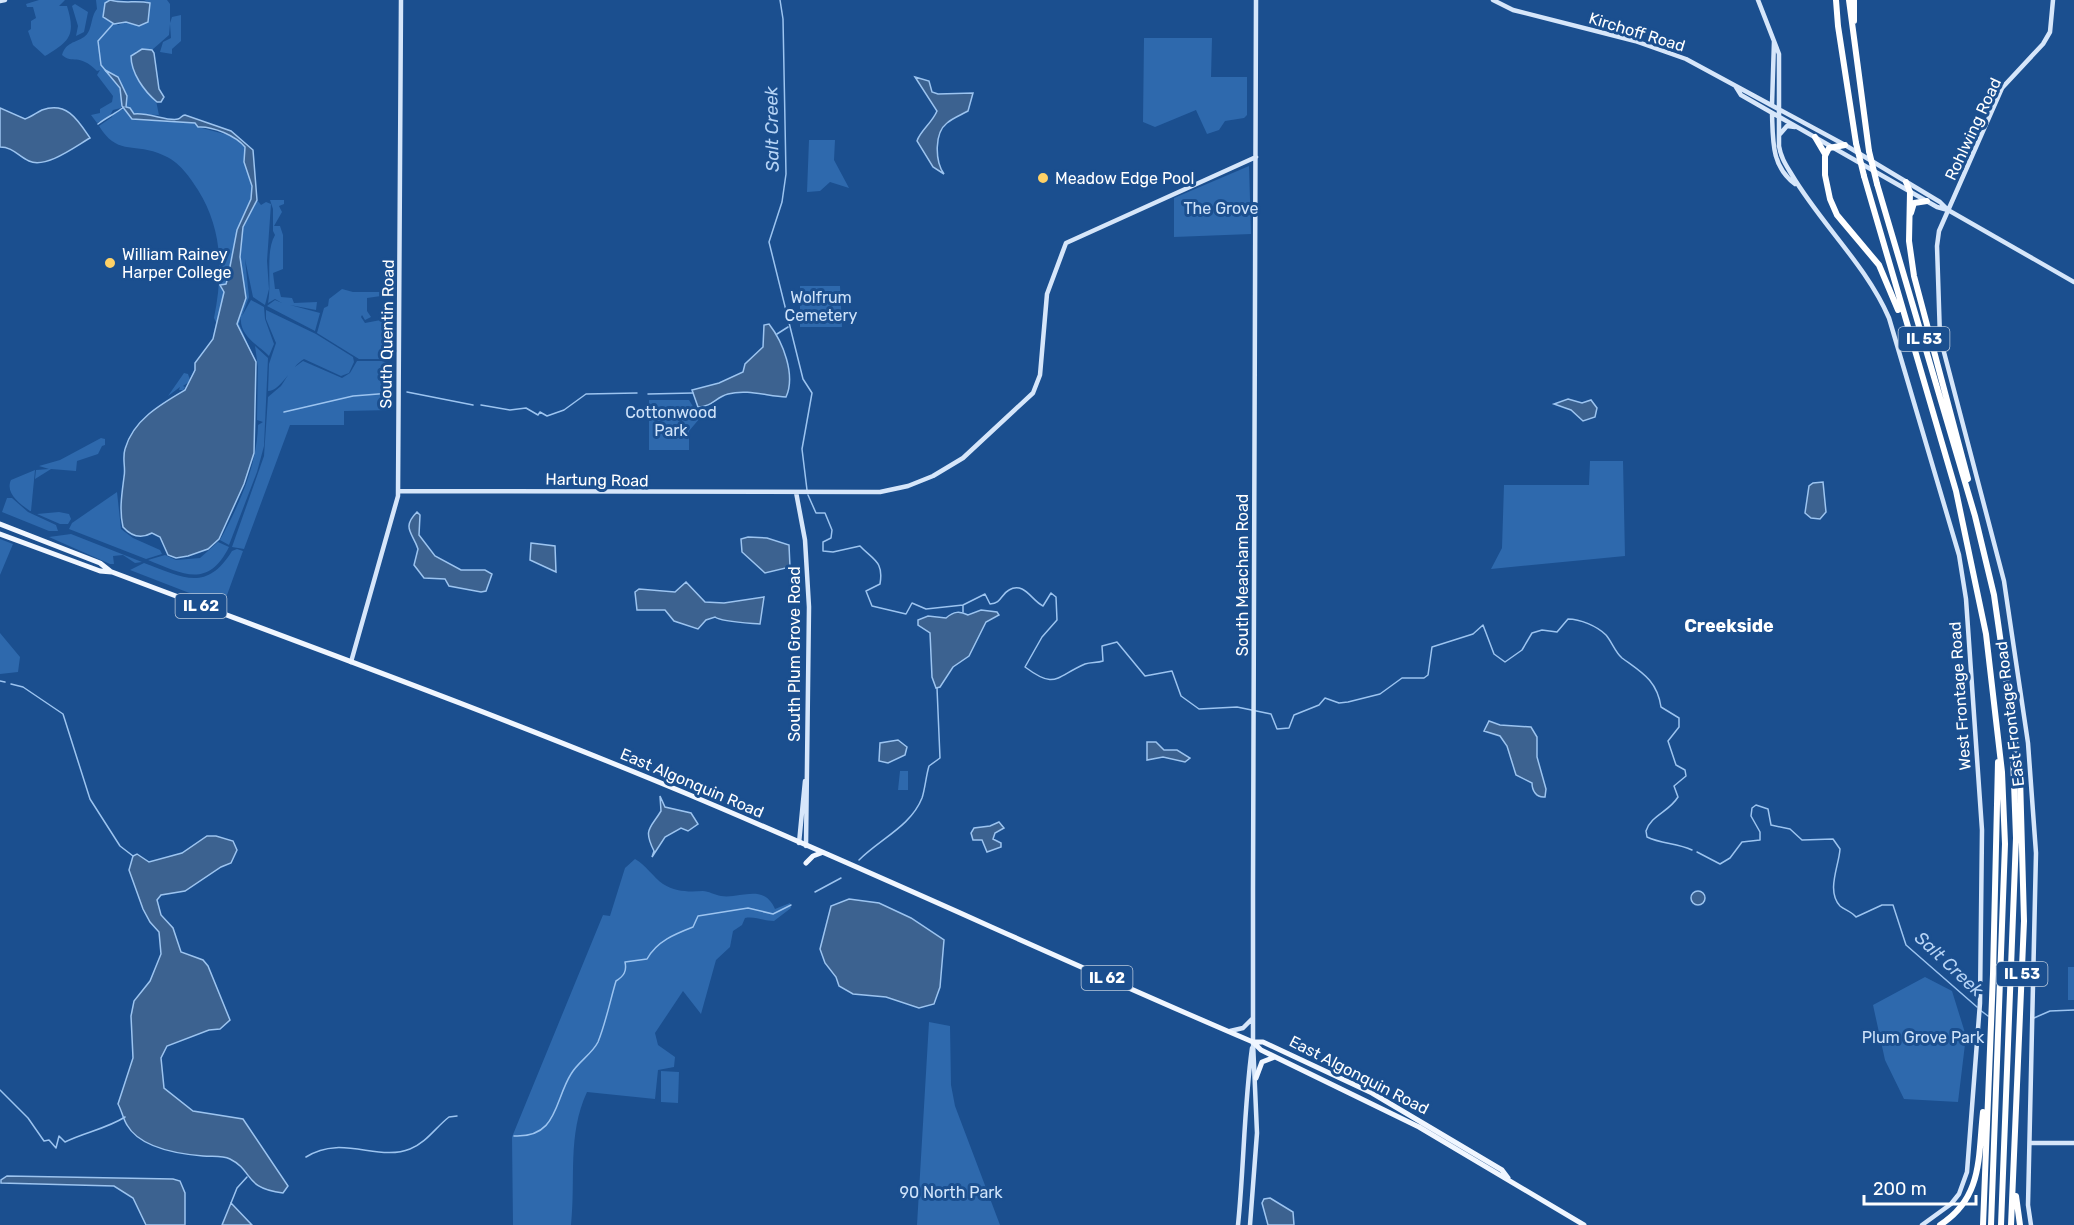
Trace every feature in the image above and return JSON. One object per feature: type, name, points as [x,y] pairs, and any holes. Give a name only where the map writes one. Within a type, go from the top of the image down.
[{"type":"highway","name":"IL 53","points":[[1836,0],[1856,143],[1906,326],[1956,491],[1986,634],[1998,755],[1983,1225]]},
{"type":"highway","name":"IL 53","points":[[1849,0],[1869,151],[1877,184],[1970,494],[1994,595],[2020,776],[2024,921],[2011,1225]]},
{"type":"highway","points":[[1854,0],[1854,49]]},
{"type":"highway","points":[[1815,137],[1822,146],[1825,156],[1826,189],[1837,215],[1878,265],[1906,326]]},
{"type":"highway","points":[[1825,156],[1832,147],[1845,145]]},
{"type":"highway","points":[[1906,182],[1910,192],[1908,234],[1914,276],[1968,472],[1970,494]]},
{"type":"highway","points":[[1908,234],[1912,206],[1918,201],[1927,201]]},
{"type":"highway","name":"IL 53","points":[[2001,1225],[2016,838],[2011,724]]},
{"type":"highway","name":"IL 53","points":[[1990,1225],[2005,844],[2002,772],[1998,755]]},
{"type":"highway","points":[[1940,1225],[1963,1206],[1975,1183],[1989,1061]]},
{"type":"highway","points":[[2014,1147],[2016,1205],[2020,1225]]},
{"type":"main road","name":"IL 62","points":[[0,524],[100,563],[112,572]]},
{"type":"main road","name":"IL 62","points":[[0,534],[100,572],[112,572]]},
{"type":"main road","name":"East Algonquin Road","points":[[112,572],[646,777],[1253,1042],[1261,1050],[1419,1127],[1584,1225]]},
{"type":"main road","points":[[806,863],[813,856],[821,853]]},
{"type":"main road","name":"East Algonquin Road","points":[[1253,1042],[1263,1042],[1372,1093],[1502,1170],[1509,1179]]},
{"type":"main road","points":[[1256,1077],[1262,1062],[1276,1057]]},
{"type":"street","points":[[0,1],[4,0]]},
{"type":"street","name":"South Quentin Road","points":[[351,662],[398,491],[401,0]]},
{"type":"street","points":[[1256,0],[1256,157]]},
{"type":"street","name":"Kirchoff Road","points":[[1493,0],[1514,10],[1660,49],[1686,59],[1845,145],[1940,202],[1948,210]]},
{"type":"street","points":[[1758,0],[1774,41]]},
{"type":"street","name":"Rohlwing Road","points":[[1948,210],[2001,88],[2043,44],[2050,32],[2053,0]]},
{"type":"street","name":"West Frontage Road","points":[[1774,41],[1772,105],[1774,154],[1782,172],[1797,186],[1851,256],[1878,294],[1885,309],[1897,340],[1955,537],[1966,599],[1982,830],[1979,1019],[1965,1179],[1951,1204],[1922,1225]]},
{"type":"street","name":"West Frontage Road","points":[[1774,41],[1779,54],[1780,153],[1797,186]]},
{"type":"street","name":"Kirchoff Road","points":[[1736,87],[1741,95],[1772,113],[2074,282]]},
{"type":"street","points":[[1758,96],[1768,96],[1773,88]]},
{"type":"street","points":[[1779,136],[1787,126],[1802,129]]},
{"type":"street","name":"Hartung Road","points":[[398,491],[796,492],[893,489],[933,476],[963,458],[1037,387],[1047,294],[1066,243],[1256,157]]},
{"type":"street","name":"South Meacham Road","points":[[1253,1042],[1256,157]]},
{"type":"street","name":"East Frontage Road","points":[[1948,210],[1939,231],[1937,246],[1940,337],[2004,581],[2028,743],[2036,853],[2034,1025],[2028,1205],[2031,1225]]},
{"type":"street","name":"South Plum Grove Road","points":[[796,492],[804,540],[809,607],[805,781],[799,843]]},
{"type":"street","name":"South Plum Grove Road","points":[[805,781],[807,785],[806,846]]},
{"type":"street","points":[[1228,1031],[1241,1029],[1253,1018]]},
{"type":"street","points":[[1250,1225],[1257,1133],[1253,1042]]},
{"type":"street","points":[[1238,1225],[1245,1151],[1248,1077],[1253,1042]]},
{"type":"street","points":[[2030,1143],[2074,1143]]},
{"type":"green space","points":[[39,0],[65,0],[59,6],[67,6],[71,24],[71,31],[65,41],[45,56],[33,45],[28,31],[31,29],[31,21],[36,18],[33,7],[27,7],[26,4]]},
{"type":"green space","points":[[96,0],[110,0],[108,18],[118,25],[126,22],[139,26],[150,3],[144,0],[167,0],[170,4],[170,23],[172,17],[181,15],[181,41],[172,49],[172,54],[160,52],[163,42],[171,38],[170,24],[169,35],[152,50],[136,51],[134,59],[135,72],[156,102],[159,115],[135,114],[126,107],[125,94],[116,76],[109,76],[118,85],[121,94],[121,108],[113,110],[109,117],[97,123],[91,115],[100,113],[100,109],[112,102],[113,96],[97,75],[100,70],[97,71],[85,62],[62,55],[68,45],[84,37],[89,31],[97,9]]},
{"type":"green space","points":[[75,4],[88,12],[84,32],[76,36],[78,26],[72,6]]},
{"type":"green space","points":[[1144,38],[1212,38],[1211,77],[1247,77],[1247,115],[1244,118],[1225,121],[1219,130],[1207,134],[1196,110],[1155,127],[1143,122]]},
{"type":"green space","points":[[124,109],[134,120],[196,123],[198,127],[232,136],[245,147],[252,187],[251,199],[237,230],[226,284],[220,284],[224,292],[217,324],[214,318],[219,285],[219,252],[206,205],[190,178],[171,159],[148,150],[118,145],[106,135],[99,126],[112,117],[114,112]]},
{"type":"green space","points":[[809,140],[835,140],[834,160],[849,188],[830,182],[820,191],[807,192]]},
{"type":"green space","name":"The Grove","points":[[1249,166],[1251,234],[1174,237],[1174,198]]},
{"type":"green space","points":[[257,200],[261,205],[266,202],[271,204],[267,261],[269,289],[265,305],[253,297],[245,259],[249,297],[242,316],[251,300],[264,307],[265,319],[274,344],[269,356],[246,335],[241,324],[241,317],[239,324],[256,362],[237,324],[246,298],[240,257],[243,227]]},
{"type":"green space","points":[[270,200],[284,200],[284,204],[279,206],[282,212],[274,226],[280,226],[283,235],[283,269],[273,273],[275,289],[279,289],[281,297],[292,298],[294,303],[317,302],[316,310],[290,305],[320,313],[315,331],[267,306],[275,300],[282,303],[275,299],[268,303],[269,258],[275,235]]},
{"type":"green space","name":"Wolfrum Cemetery","points":[[800,286],[840,286],[842,327],[800,327]]},
{"type":"green space","points":[[342,289],[353,292],[392,292],[392,298],[381,296],[367,298],[367,311],[371,317],[365,320],[362,315],[361,317],[365,323],[386,319],[387,314],[390,313],[389,359],[359,359],[317,333],[329,299]]},
{"type":"green space","points":[[266,310],[316,334],[353,357],[354,362],[349,373],[341,376],[304,359],[282,383],[268,391],[269,364],[276,343],[266,319]]},
{"type":"green space","points":[[255,346],[268,358],[264,446],[257,472],[229,545],[220,540],[246,485],[257,440],[258,425],[263,422],[257,420],[258,367]]},
{"type":"green space","points":[[303,361],[342,378],[350,373],[357,361],[387,361],[390,410],[344,411],[344,425],[290,425],[244,549],[232,547],[264,456],[268,397],[281,386],[292,369]]},
{"type":"green space","points":[[184,373],[188,374],[190,379],[183,386],[185,387],[183,390],[179,390],[180,387],[168,396]]},
{"type":"green space","name":"Cottonwood Park","points":[[649,400],[689,400],[700,418],[689,431],[689,450],[649,450]]},
{"type":"green space","points":[[101,438],[105,439],[105,445],[98,454],[77,461],[76,471],[51,469],[35,479],[36,470],[49,469],[39,466],[60,460]]},
{"type":"green space","points":[[1590,461],[1623,461],[1625,556],[1491,569],[1502,548],[1504,485],[1589,485]]},
{"type":"green space","points":[[35,470],[30,511],[14,497],[10,485],[11,480]]},
{"type":"green space","points":[[117,492],[121,529],[133,538],[160,550],[162,554],[146,559],[69,529],[72,523]]},
{"type":"green space","points":[[7,498],[12,498],[28,512],[56,525],[58,531],[49,531],[2,512]]},
{"type":"green space","points":[[59,512],[69,514],[71,519],[68,524],[60,524],[37,514]]},
{"type":"green space","points":[[71,534],[142,562],[135,563],[123,555],[113,556],[114,564],[110,564],[49,537]]},
{"type":"green space","points":[[0,539],[13,544],[0,575]]},
{"type":"green space","points":[[218,542],[229,547],[212,569],[203,573],[194,575],[183,573],[148,560],[165,555],[176,560],[200,558]]},
{"type":"green space","points":[[237,549],[243,551],[223,606],[130,570],[144,563],[182,576],[203,577],[213,573],[232,551]]},
{"type":"green space","points":[[0,633],[20,657],[18,672],[0,674]]},
{"type":"green space","points":[[900,771],[908,771],[908,790],[898,790]]},
{"type":"green space","points":[[635,859],[659,881],[673,889],[705,891],[721,896],[758,894],[765,896],[775,909],[790,903],[791,908],[774,921],[745,918],[742,925],[733,931],[730,947],[716,960],[701,1014],[683,991],[655,1033],[658,1045],[675,1057],[674,1067],[658,1070],[655,1099],[587,1092],[574,1141],[571,1225],[513,1225],[512,1137],[603,915],[610,916],[625,868]]},
{"type":"green space","points":[[2068,967],[2074,967],[2074,1000],[2068,1000]]},
{"type":"green space","name":"Plum Grove Park","points":[[1925,977],[1952,991],[1966,1036],[1958,1102],[1904,1099],[1885,1060],[1873,1005]]},
{"type":"green space","name":"90 North Park","points":[[929,1022],[950,1026],[951,1085],[955,1106],[1000,1225],[917,1225]]},
{"type":"green space","points":[[661,1071],[679,1072],[678,1103],[661,1102]]},
{"type":"shaded area","points":[[110,0],[150,3],[148,22],[139,26],[126,22],[114,24],[103,17],[105,3]]},
{"type":"shaded area","points":[[142,49],[152,50],[154,53],[159,89],[164,97],[161,102],[157,102],[147,93],[133,69],[131,56]]},
{"type":"shaded area","points":[[105,70],[118,77],[127,96],[126,107],[130,108],[134,114],[174,120],[185,115],[231,131],[253,150],[257,200],[243,227],[240,257],[246,298],[237,324],[256,362],[254,453],[244,484],[219,539],[208,549],[176,558],[168,555],[160,537],[152,533],[136,536],[123,527],[121,508],[124,453],[129,439],[141,421],[185,390],[195,370],[195,363],[213,339],[224,292],[220,285],[226,284],[237,230],[251,199],[252,186],[244,162],[245,147],[236,139],[224,132],[198,127],[195,123],[132,119],[122,106],[120,88]]},
{"type":"shaded area","points":[[915,77],[929,81],[932,92],[938,94],[973,93],[968,111],[947,123],[940,133],[937,147],[939,162],[944,174],[933,167],[917,141],[937,111]]},
{"type":"shaded area","points":[[0,108],[25,119],[42,110],[58,108],[65,110],[76,119],[90,138],[52,159],[36,163],[29,161],[12,150],[0,147]]},
{"type":"shaded area","points":[[769,324],[783,349],[789,369],[790,379],[786,397],[750,392],[735,393],[724,395],[707,405],[698,407],[692,390],[719,383],[743,372],[745,364],[763,347],[764,325]]},
{"type":"shaded area","points":[[1568,399],[1582,403],[1591,400],[1597,408],[1595,417],[1583,421],[1571,410],[1554,404]]},
{"type":"shaded area","points":[[1823,482],[1826,512],[1820,519],[1811,518],[1805,513],[1809,486]]},
{"type":"shaded area","points":[[417,512],[420,515],[419,535],[435,556],[461,570],[485,570],[492,574],[486,591],[449,586],[445,579],[424,578],[414,565],[418,549],[409,527]]},
{"type":"shaded area","points":[[767,538],[789,545],[790,567],[765,573],[742,552],[741,539]]},
{"type":"shaded area","points":[[531,543],[555,546],[556,572],[530,560]]},
{"type":"shaded area","points":[[686,582],[705,602],[724,603],[764,597],[760,624],[729,621],[715,617],[706,620],[698,629],[674,621],[665,610],[637,610],[635,592],[639,589],[675,592]]},
{"type":"shaded area","points":[[981,610],[997,612],[999,615],[986,622],[969,656],[953,667],[940,687],[936,688],[932,677],[930,633],[918,625],[918,620],[928,616],[946,618],[957,612],[968,615]]},
{"type":"shaded area","points":[[1489,721],[1500,725],[1531,727],[1537,737],[1537,757],[1546,789],[1545,797],[1535,793],[1532,783],[1516,775],[1507,746],[1500,736],[1484,731]]},
{"type":"shaded area","points":[[898,740],[907,747],[905,755],[888,763],[879,761],[880,743]]},
{"type":"shaded area","points":[[1147,742],[1156,742],[1164,750],[1177,750],[1190,758],[1185,762],[1163,757],[1147,760]]},
{"type":"shaded area","points":[[660,796],[665,807],[691,813],[698,824],[688,831],[681,828],[665,837],[652,857],[654,851],[648,833],[661,811]]},
{"type":"shaded area","points":[[999,822],[1004,828],[995,833],[993,839],[1001,843],[1001,847],[987,852],[982,840],[973,840],[971,833],[974,828]]},
{"type":"shaded area","points":[[207,836],[233,841],[237,850],[231,863],[185,891],[161,895],[157,900],[161,915],[173,928],[181,952],[203,960],[208,966],[230,1020],[220,1029],[209,1030],[167,1046],[161,1058],[164,1088],[193,1111],[243,1119],[288,1186],[283,1193],[261,1187],[250,1179],[238,1164],[227,1158],[183,1154],[150,1144],[133,1133],[118,1104],[133,1058],[131,1016],[134,1001],[150,981],[161,954],[159,932],[143,909],[129,870],[133,856],[137,854],[149,862],[182,853]]},
{"type":"shaded area","points":[[1698,891],[1703,893],[1705,898],[1703,903],[1698,905],[1693,903],[1691,898],[1693,893]]},
{"type":"shaded area","points":[[849,899],[879,903],[911,918],[944,940],[940,987],[934,1004],[919,1008],[886,997],[853,994],[839,986],[836,977],[825,963],[820,949],[831,906]]},
{"type":"shaded area","points":[[7,1176],[173,1179],[180,1181],[185,1193],[185,1225],[146,1225],[133,1198],[114,1186],[1,1183],[1,1180]]},
{"type":"shaded area","points":[[1270,1198],[1293,1212],[1294,1225],[1268,1225],[1262,1203],[1264,1199]]},
{"type":"shaded area","points":[[231,1203],[252,1225],[222,1225]]},
{"type":"waterway","name":"Salt Creek","points":[[780,0],[783,19],[786,174],[782,202],[769,242],[803,379],[812,393],[802,449],[807,490]]},
{"type":"waterway","points":[[106,71],[101,65],[98,41],[113,24]]},
{"type":"waterway","points":[[98,124],[124,107]]},
{"type":"waterway","points":[[777,334],[788,327]]},
{"type":"waterway","points":[[407,392],[473,405]]},
{"type":"waterway","points":[[284,412],[353,396],[391,393]]},
{"type":"waterway","points":[[481,405],[510,410],[526,408],[538,415],[540,412],[547,416],[564,410],[586,394],[637,393]]},
{"type":"waterway","points":[[648,394],[693,393]]},
{"type":"waterway","name":"Salt Creek","points":[[808,495],[816,513],[825,513],[832,530],[831,538],[823,542],[823,551],[833,552],[860,546],[879,566],[880,584],[866,591],[872,606],[906,614],[912,603],[926,609],[963,605],[985,594],[990,604],[997,602],[1006,592],[1014,588],[1023,590],[1043,606],[1051,593],[1056,597],[1057,620],[1042,637],[1025,667],[1035,674],[1050,680],[1061,677],[1085,664],[1103,661],[1102,646],[1117,642],[1145,676],[1172,671],[1181,696],[1199,709],[1237,707],[1271,714],[1277,729],[1289,728],[1294,715],[1319,705],[1325,698],[1339,703],[1348,702],[1380,694],[1402,678],[1424,678],[1428,675],[1432,647],[1473,634],[1483,625],[1494,654],[1505,662],[1522,650],[1532,633],[1542,630],[1557,632],[1568,619],[1588,624],[1606,635],[1620,656],[1652,683],[1661,707],[1679,718],[1679,727],[1668,741],[1676,765],[1685,770],[1686,776],[1674,786],[1678,797],[1652,821],[1646,831],[1647,837],[1692,850]]},
{"type":"waterway","points":[[963,605],[963,612]]},
{"type":"waterway","points":[[0,681],[5,682]]},
{"type":"waterway","points":[[11,684],[23,687],[63,714],[90,799],[120,846],[133,856]]},
{"type":"waterway","points":[[859,860],[903,824],[917,808],[922,798],[929,766],[940,758],[937,688]]},
{"type":"waterway","name":"Salt Creek","points":[[1697,852],[1720,864],[1730,858],[1742,842],[1760,840],[1760,832],[1751,816],[1752,808],[1756,805],[1768,809],[1771,825],[1790,829],[1802,840],[1833,839],[1840,849],[1834,878],[1834,893],[1840,906],[1856,917],[1882,905],[1893,905],[1906,945],[1977,1007]]},
{"type":"waterway","points":[[815,892],[841,878]]},
{"type":"waterway","points":[[514,1136],[539,1131],[553,1116],[571,1074],[598,1042],[616,981],[625,971],[625,962],[647,959],[661,943],[693,927],[698,916],[748,908],[773,914],[791,905]]},
{"type":"waterway","name":"Salt Creek","points":[[1980,1010],[1988,1016]]},
{"type":"waterway","name":"Salt Creek","points":[[2034,1018],[2050,1011],[2074,1010]]},
{"type":"waterway","points":[[0,1090],[28,1118],[44,1141],[49,1140],[56,1148],[59,1136],[65,1142],[125,1117]]},
{"type":"waterway","points":[[306,1157],[333,1148],[385,1152],[410,1149],[426,1139],[449,1117],[457,1116]]},
{"type":"waterway","points":[[231,1203],[237,1188],[247,1177]]},
{"type":"place","name":"Meadow Edge Pool","points":[[1043,178]]},
{"type":"place","name":"William Rainey Harper College","points":[[110,263]]},
{"type":"district","name":"Creekside","points":[[1729,626]]}]
